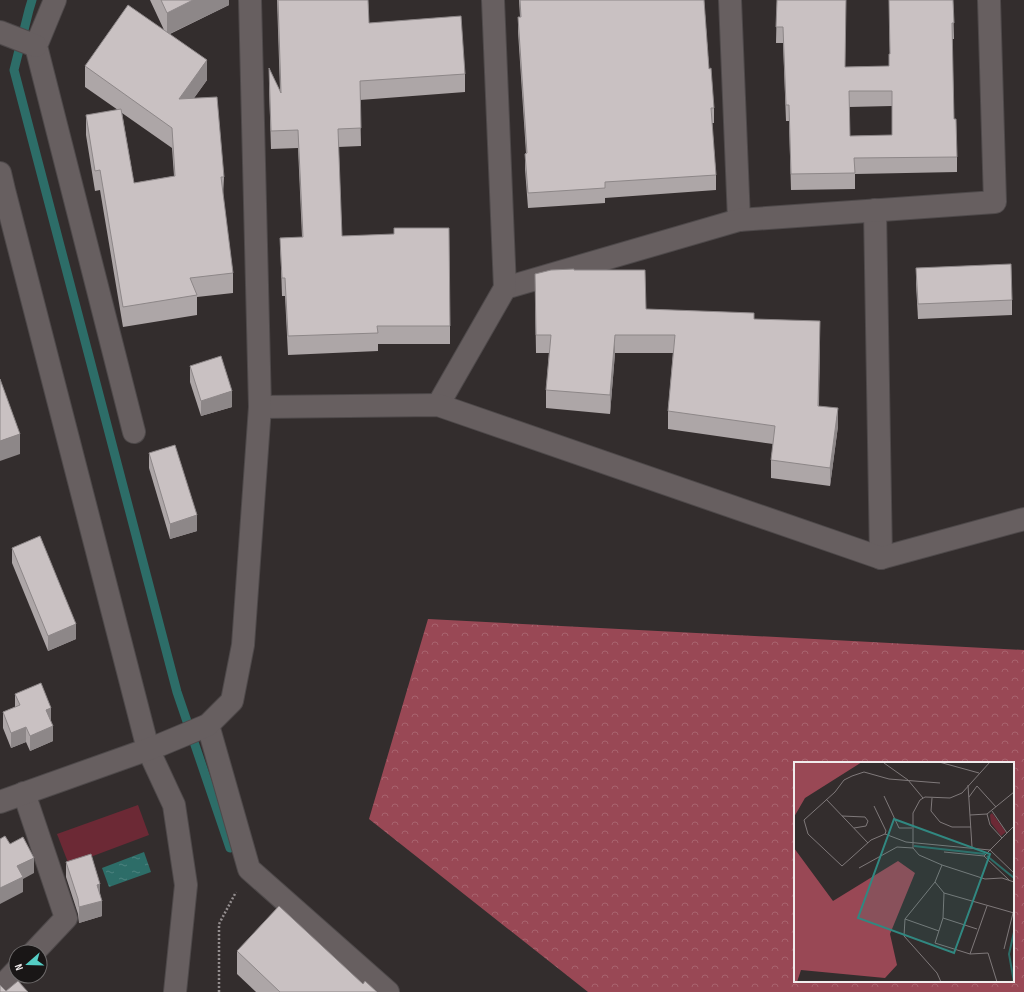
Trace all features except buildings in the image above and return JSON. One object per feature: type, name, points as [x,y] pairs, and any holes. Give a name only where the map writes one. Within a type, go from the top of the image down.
[{"type":"street","points":[[55,0],[36,46],[134,432]]},
{"type":"street","points":[[0,802],[154,747],[208,725],[232,701],[243,645],[260,407],[250,0]]},
{"type":"street","points":[[438,405],[505,288],[493,0]]},
{"type":"street","points":[[730,0],[739,220]]},
{"type":"street","points":[[505,288],[739,220],[995,202],[989,0]]},
{"type":"street","points":[[0,32],[36,46]]},
{"type":"street","points":[[1,185],[154,747],[174,805],[186,885],[175,992]]},
{"type":"street","points":[[875,210],[881,558]]},
{"type":"street","points":[[260,407],[438,405],[881,558],[1024,519]]},
{"type":"street","points":[[208,725],[249,869],[388,992]]},
{"type":"street","points":[[24,793],[66,918],[42,944]]},
{"type":"street","points":[[0,988],[8,980]]},
{"type":"path","points":[[220,992],[219,924],[249,869]]},
{"type":"green space","points":[[428,619],[1024,650],[1024,992],[588,992],[369,819]]},
{"type":"shaded area","points":[[138,805],[149,835],[69,865],[57,834]]},
{"type":"water","points":[[144,852],[151,872],[109,887],[102,868]]},
{"type":"waterway","points":[[32,0],[14,70],[177,692],[230,848]]}]
